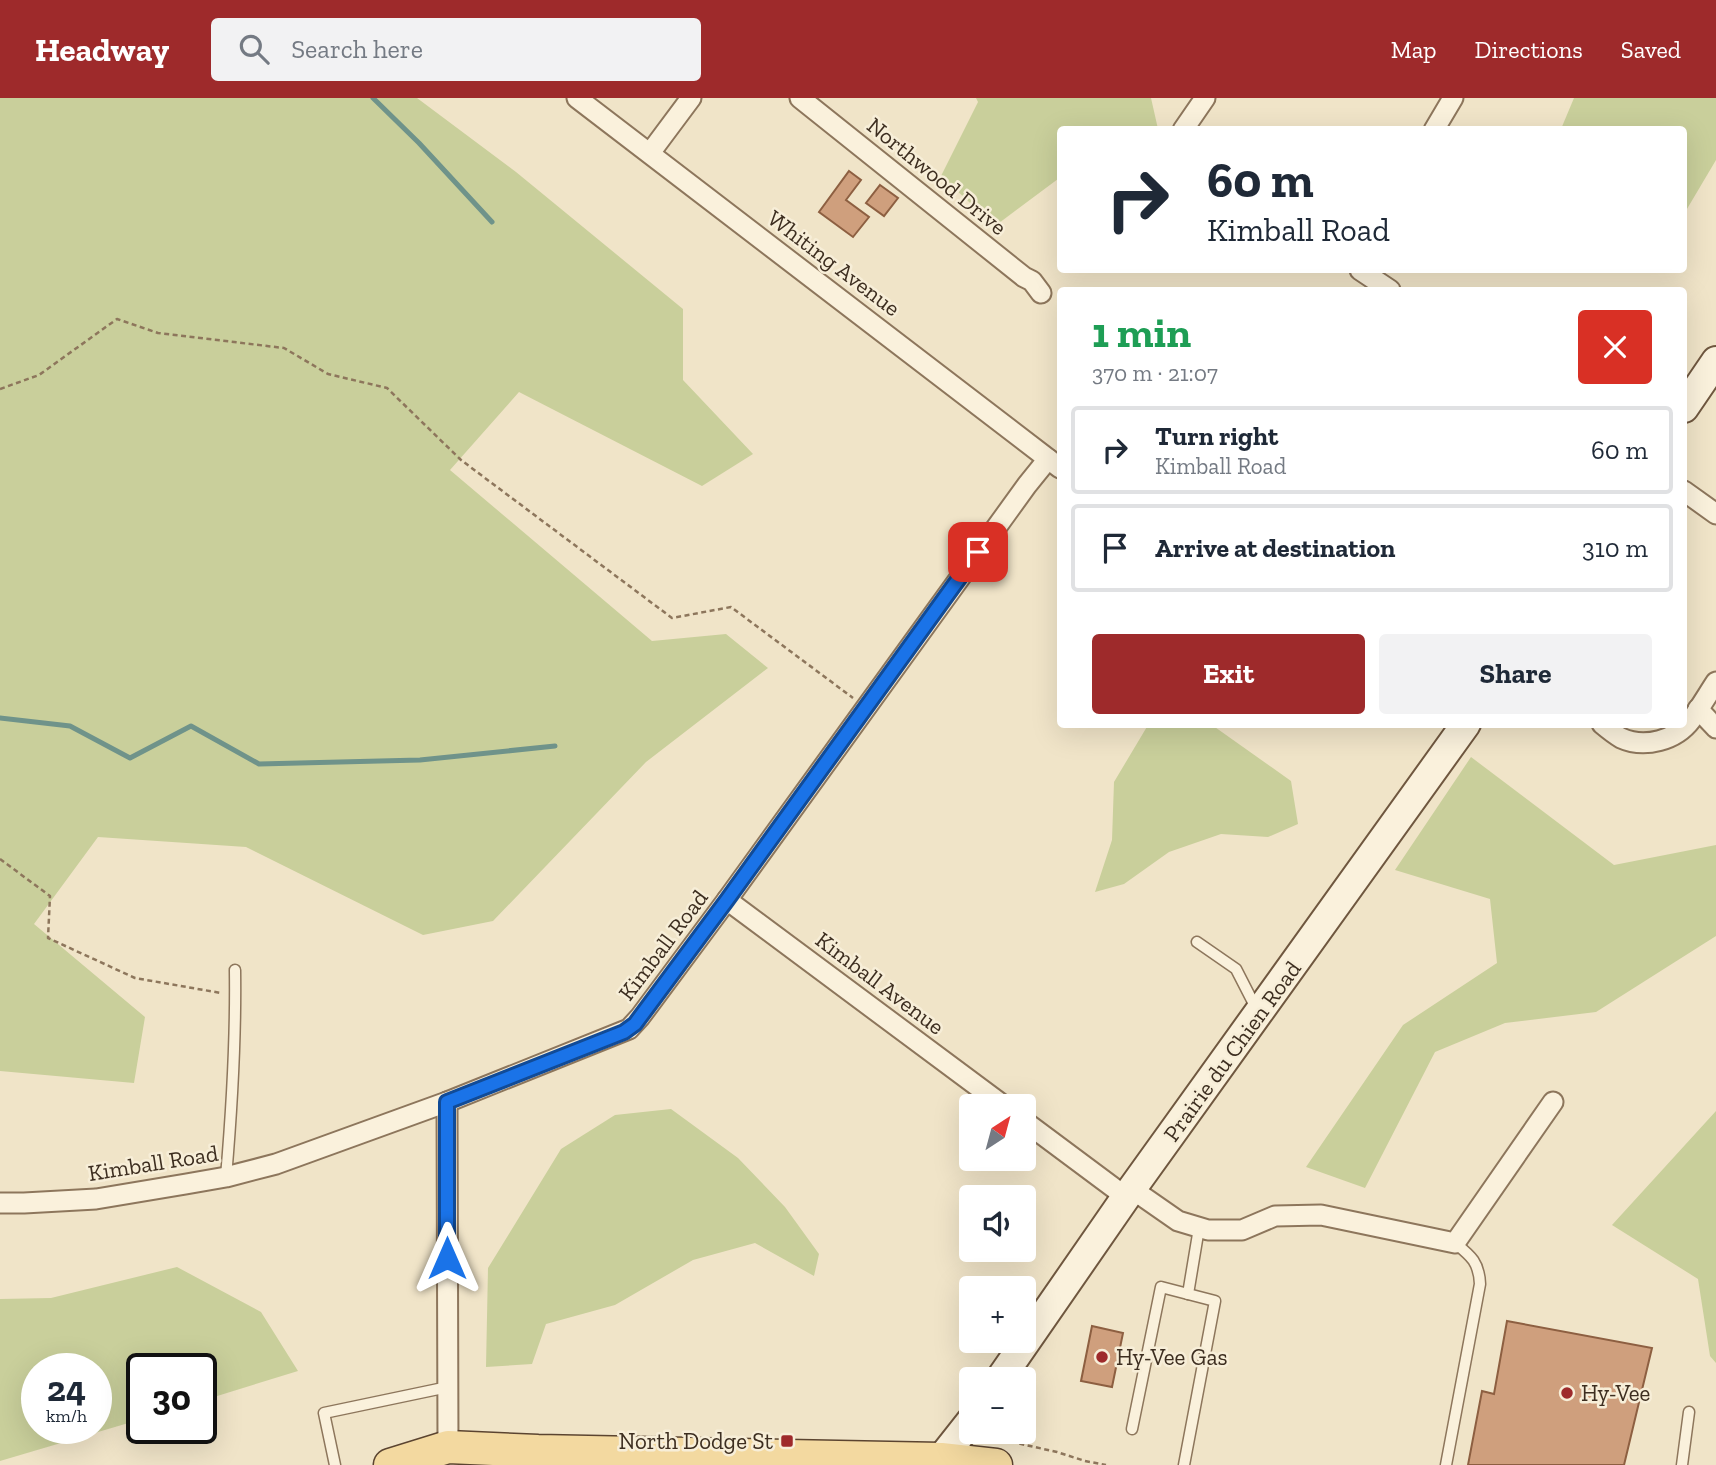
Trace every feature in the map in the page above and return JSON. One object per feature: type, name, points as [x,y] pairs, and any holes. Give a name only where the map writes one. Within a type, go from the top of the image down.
[{"type":"main road","points":[[390,1465],[459,1457],[939,1462],[996,1465]]},
{"type":"street","name":"Whiting Avenue","points":[[577,98],[1054,463]]},
{"type":"street","points":[[650,153],[691,98]]},
{"type":"street","name":"Northwood Drive","points":[[800,98],[1032,281],[1041,293]]},
{"type":"street","points":[[1186,126],[1205,98]]},
{"type":"street","points":[[1436,126],[1453,98]]},
{"type":"street","points":[[1364,273],[1386,287]]},
{"type":"street","points":[[1687,404],[1716,361]]},
{"type":"street","name":"Kimball Road","points":[[0,1203],[96,1199],[226,1177],[276,1164],[447,1102],[629,1028],[727,900],[1027,485],[1054,463]]},
{"type":"street","points":[[1687,493],[1716,514]]},
{"type":"street","points":[[1687,725],[1716,682]]},
{"type":"street","points":[[1698,709],[1716,728]]},
{"type":"street","name":"Prairie du Chien Road","points":[[1008,1367],[1129,1193],[1463,728]]},
{"type":"street","points":[[1608,728],[1620,737],[1636,742],[1653,742],[1666,739],[1684,728]]},
{"type":"street","name":"Kimball Avenue","points":[[727,900],[988,1094]]},
{"type":"street","points":[[447,1102],[448,1387],[459,1457]]},
{"type":"street","points":[[1036,1129],[1129,1193],[1178,1222],[1199,1228],[1242,1230],[1275,1216],[1321,1214],[1455,1243],[1553,1102]]},
{"type":"street","points":[[939,1462],[959,1436]]},
{"type":"lane","points":[[1197,942],[1236,969],[1259,1013]]},
{"type":"lane","points":[[226,1177],[233,1091],[235,970]]},
{"type":"lane","points":[[1188,1294],[1199,1228]]},
{"type":"lane","points":[[1446,1465],[1480,1284],[1479,1269],[1455,1243]]},
{"type":"lane","points":[[1132,1429],[1161,1287],[1215,1301],[1184,1465]]},
{"type":"lane","points":[[335,1465],[324,1413],[448,1387]]},
{"type":"lane","points":[[1682,1465],[1689,1412]]},
{"type":"path","points":[[0,389],[39,375],[117,319],[158,333],[284,348],[328,374],[387,388],[461,460],[672,618],[731,607],[866,708]]},
{"type":"path","points":[[0,859],[50,896],[47,938],[135,978],[235,996]]},
{"type":"green space","points":[[0,98],[417,98],[516,172],[683,309],[683,380],[753,454],[702,486],[519,392],[450,470],[652,641],[726,634],[768,668],[646,762],[493,921],[423,935],[246,847],[98,837],[34,924],[145,1017],[134,1083],[0,1071]]},
{"type":"green space","points":[[976,98],[1151,98],[1157,126],[1057,126],[1057,180],[995,226],[941,176],[978,102]]},
{"type":"green space","points":[[1574,98],[1716,98],[1716,160],[1687,209],[1687,126],[1562,126]]},
{"type":"green space","points":[[1146,728],[1216,728],[1291,781],[1298,824],[1268,837],[1221,834],[1169,852],[1124,884],[1095,892],[1112,840],[1114,782]]},
{"type":"green space","points":[[1471,757],[1614,865],[1716,845],[1716,936],[1596,1012],[1505,1023],[1435,1052],[1365,1188],[1306,1167],[1403,1025],[1497,963],[1490,899],[1395,870]]},
{"type":"green space","points":[[671,1109],[738,1158],[785,1207],[819,1254],[814,1276],[755,1243],[693,1260],[615,1305],[546,1324],[532,1364],[486,1367],[488,1268],[561,1149],[615,1115]]},
{"type":"green space","points":[[1716,1111],[1716,1363],[1710,1356],[1698,1279],[1612,1225]]},
{"type":"green space","points":[[177,1267],[261,1312],[298,1371],[217,1396],[217,1353],[126,1353],[126,1424],[112,1428],[112,1353],[21,1353],[21,1444],[57,1444],[0,1461],[0,1299],[51,1298]]},
{"type":"building","points":[[849,171],[861,180],[846,200],[869,217],[853,237],[819,212]]},
{"type":"building","points":[[880,185],[898,198],[884,216],[866,203]]},
{"type":"building","name":"Hy-Vee","points":[[1507,1321],[1652,1348],[1624,1465],[1468,1465],[1482,1391],[1494,1394]]},
{"type":"building","name":"Hy-Vee Gas","points":[[1092,1326],[1123,1333],[1112,1387],[1081,1381]]},
{"type":"waterway","points":[[373,98],[492,222]]},
{"type":"waterway","points":[[0,718],[70,726],[130,758],[191,726],[259,764],[420,760],[555,746]]},
{"type":"place","name":"Hy-Vee Gas","points":[[1102,1357]]},
{"type":"place","name":"Hy-Vee","points":[[1567,1393]]},
{"type":"place","name":"North Dodge St","points":[[787,1441]]},
{"type":"route","points":[[447,1258],[447,1102],[624,1032],[635,1024],[978,552]]}]
